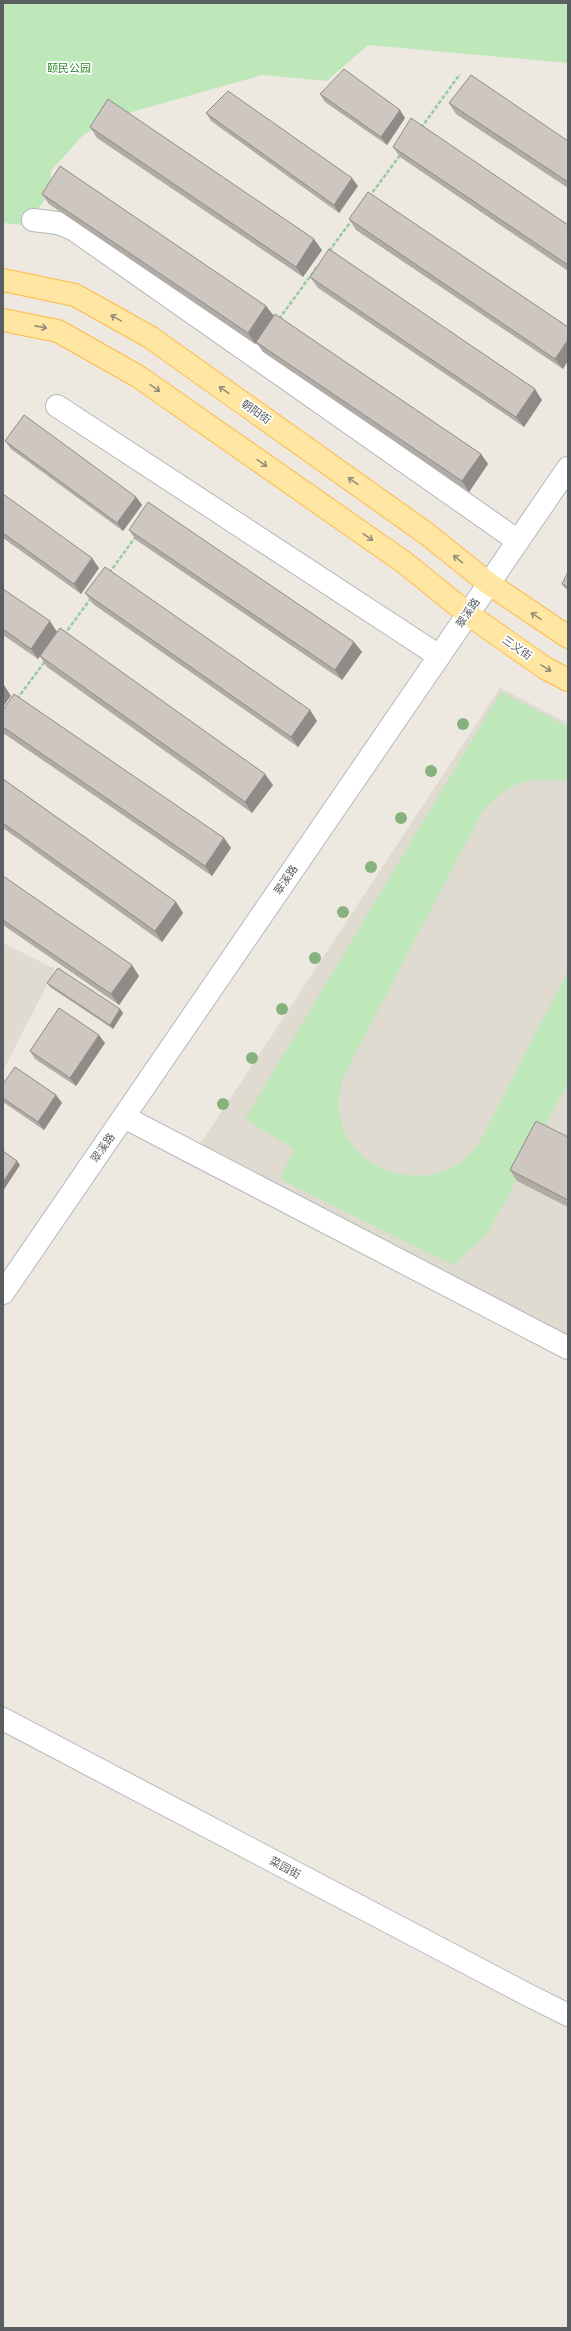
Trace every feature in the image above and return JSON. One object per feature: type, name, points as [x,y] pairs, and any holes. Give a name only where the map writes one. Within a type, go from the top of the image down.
[{"type":"main road","name":"朝阳街","points":[[3,280],[74,295],[150,337],[428,534],[488,583]]},
{"type":"main road","points":[[3,320],[58,331],[139,377],[405,563],[468,614]]},
{"type":"main road","points":[[488,583],[568,637]]},
{"type":"main road","name":"三义街","points":[[468,614],[545,668],[568,680]]},
{"type":"street","points":[[33,220],[58,223],[73,229],[518,541]]},
{"type":"street","points":[[57,406],[439,656]]},
{"type":"street","name":"翠溪路","points":[[3,1292],[568,468]]},
{"type":"street","points":[[124,1117],[568,1348]]},
{"type":"street","name":"菜园街","points":[[3,1719],[521,1992],[568,2015]]},
{"type":"path","points":[[418,132],[460,74]]},
{"type":"path","points":[[366,202],[404,151]]},
{"type":"path","points":[[328,253],[356,214]]},
{"type":"path","points":[[252,355],[318,266]]},
{"type":"path","points":[[105,578],[138,534]]},
{"type":"path","points":[[64,636],[96,591]]},
{"type":"path","points":[[12,705],[50,655]]},
{"type":"shaded area","points":[[500,688],[568,723],[568,1335],[197,1149]]},
{"type":"shaded area","points":[[3,943],[55,969],[3,1071]]},
{"type":"green space","name":"颐民公园","points":[[3,3],[568,3],[568,63],[368,45],[327,81],[262,75],[118,116],[83,135],[51,171],[51,192],[25,225],[3,223]]},
{"type":"green space","points":[[501,692],[568,727],[568,782],[542,780],[520,784],[501,794],[482,812],[342,1079],[339,1100],[339,1113],[344,1131],[353,1146],[365,1158],[380,1168],[397,1174],[414,1176],[432,1174],[454,1167],[466,1158],[479,1143],[568,971],[568,1083],[488,1233],[453,1265],[280,1179],[294,1149],[245,1119]]},
{"type":"building","points":[[344,69],[400,110],[381,137],[320,94]]},
{"type":"building","points":[[471,75],[568,141],[568,182],[449,103]]},
{"type":"building","points":[[228,91],[352,178],[334,205],[206,113]]},
{"type":"building","points":[[108,99],[314,239],[296,267],[90,127]]},
{"type":"building","points":[[411,118],[568,225],[568,265],[393,147]]},
{"type":"building","points":[[60,166],[266,306],[248,333],[42,194]]},
{"type":"building","points":[[368,192],[568,327],[568,340],[555,359],[349,219]]},
{"type":"building","points":[[329,249],[535,389],[516,417],[310,277]]},
{"type":"building","points":[[275,314],[481,454],[462,481],[256,342]]},
{"type":"building","points":[[24,415],[136,497],[117,523],[5,441]]},
{"type":"building","points":[[3,494],[92,558],[74,584],[3,533]]},
{"type":"building","points":[[148,502],[354,642],[335,670],[129,530]]},
{"type":"building","points":[[105,567],[310,710],[291,737],[85,593]]},
{"type":"building","points":[[568,572],[568,587],[562,584]]},
{"type":"building","points":[[3,589],[50,621],[31,649],[3,629]]},
{"type":"building","points":[[60,628],[265,774],[245,802],[40,656]]},
{"type":"building","points":[[14,694],[224,838],[205,866],[3,727],[3,710]]},
{"type":"building","points":[[3,779],[176,902],[155,931],[3,823]]},
{"type":"building","points":[[3,876],[132,965],[111,994],[3,920]]},
{"type":"building","points":[[58,968],[120,1009],[110,1025],[47,983]]},
{"type":"building","points":[[59,1008],[99,1035],[70,1078],[30,1051]]},
{"type":"building","points":[[15,1067],[56,1095],[38,1122],[3,1098],[3,1084]]},
{"type":"building","points":[[536,1121],[568,1137],[568,1200],[510,1170]]},
{"type":"building","points":[[3,1151],[17,1161],[3,1182]]}]
